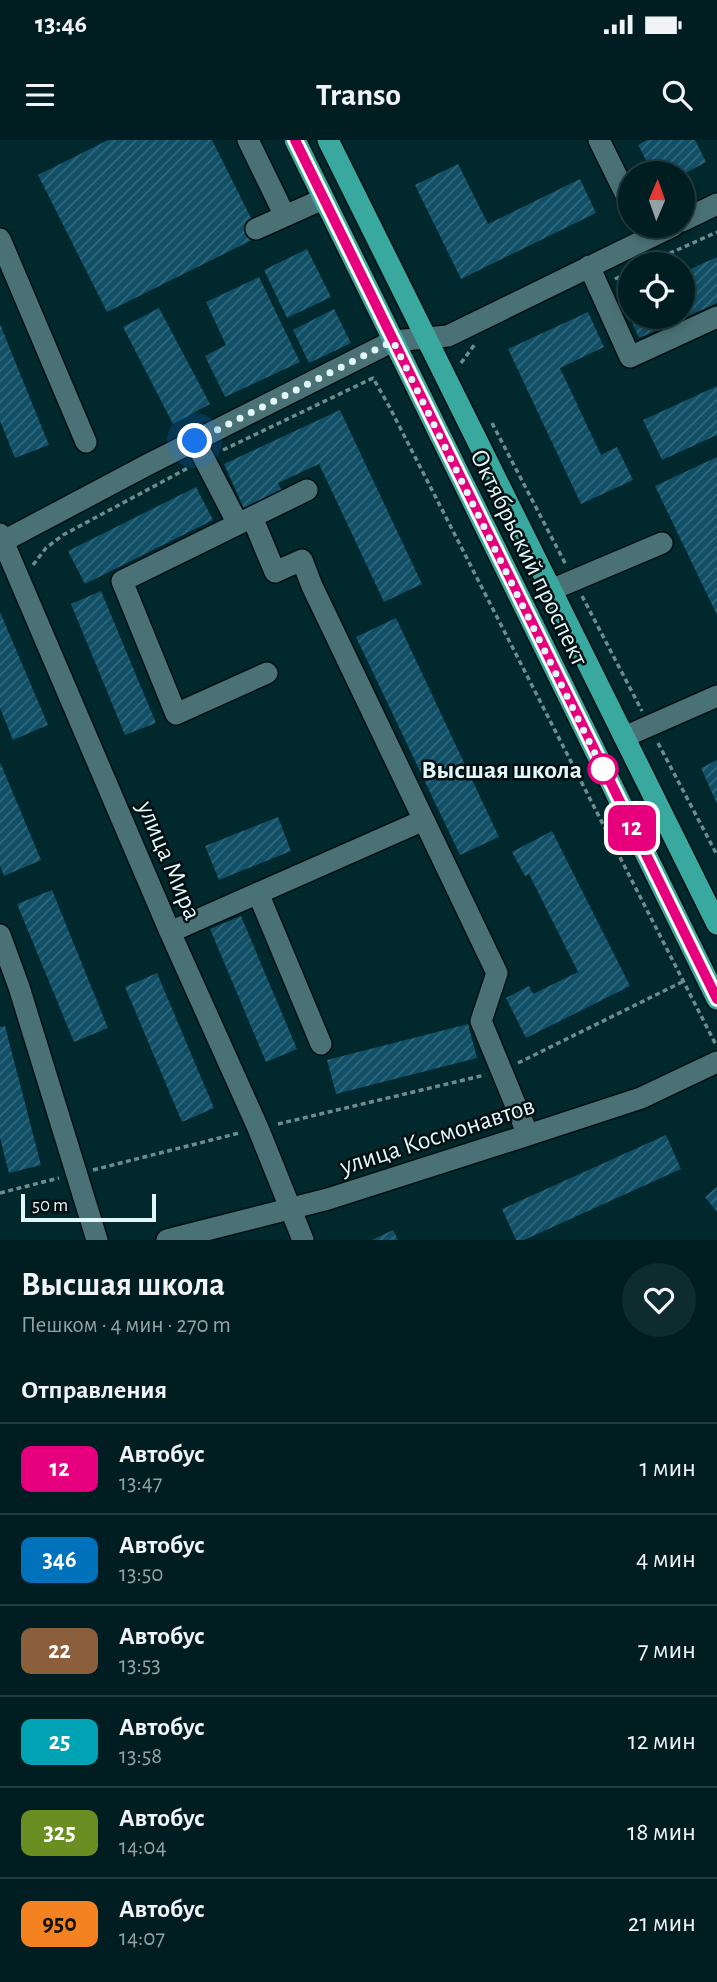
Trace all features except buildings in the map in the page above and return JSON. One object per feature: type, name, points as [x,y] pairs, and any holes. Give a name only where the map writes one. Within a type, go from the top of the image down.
[{"type":"main road","name":"Октябрьский проспект","points":[[295,140],[717,999]]},
{"type":"main road","name":"Октябрьский проспект","points":[[328,140],[717,924]]},
{"type":"street","points":[[248,140],[285,216]]},
{"type":"street","points":[[599,140],[618,178]]},
{"type":"street","points":[[256,229],[323,199]]},
{"type":"street","points":[[695,215],[717,204]]},
{"type":"street","points":[[1,540],[393,341],[449,337],[589,266],[635,238]]},
{"type":"street","points":[[0,239],[86,442]]},
{"type":"street","points":[[589,266],[630,357],[717,317]]},
{"type":"street","points":[[195,441],[275,572],[302,560],[497,972],[481,1021],[528,1135]]},
{"type":"street","points":[[267,673],[176,713],[122,581],[307,490]]},
{"type":"street","name":"улица Мира","points":[[1,540],[292,1208],[303,1240]]},
{"type":"street","points":[[551,590],[662,543]]},
{"type":"street","points":[[624,737],[717,696]]},
{"type":"street","points":[[170,932],[424,820]]},
{"type":"street","points":[[258,893],[321,1044]]},
{"type":"street","points":[[0,935],[19,987],[97,1240]]},
{"type":"street","name":"улица Космонавтов","points":[[167,1240],[328,1199],[528,1135],[641,1098],[717,1062]]},
{"type":"path","points":[[673,252],[717,232]]},
{"type":"path","points":[[389,406],[717,1047]]},
{"type":"path","points":[[492,423],[717,855]]},
{"type":"path","points":[[0,1193],[244,1132]]},
{"type":"bus line","name":"12","points":[[295,140],[717,999]]},
{"type":"place","name":"Высшая школа","points":[[603,769]]},
{"type":"route","points":[[195,441],[393,341],[606,776],[603,769]]}]
